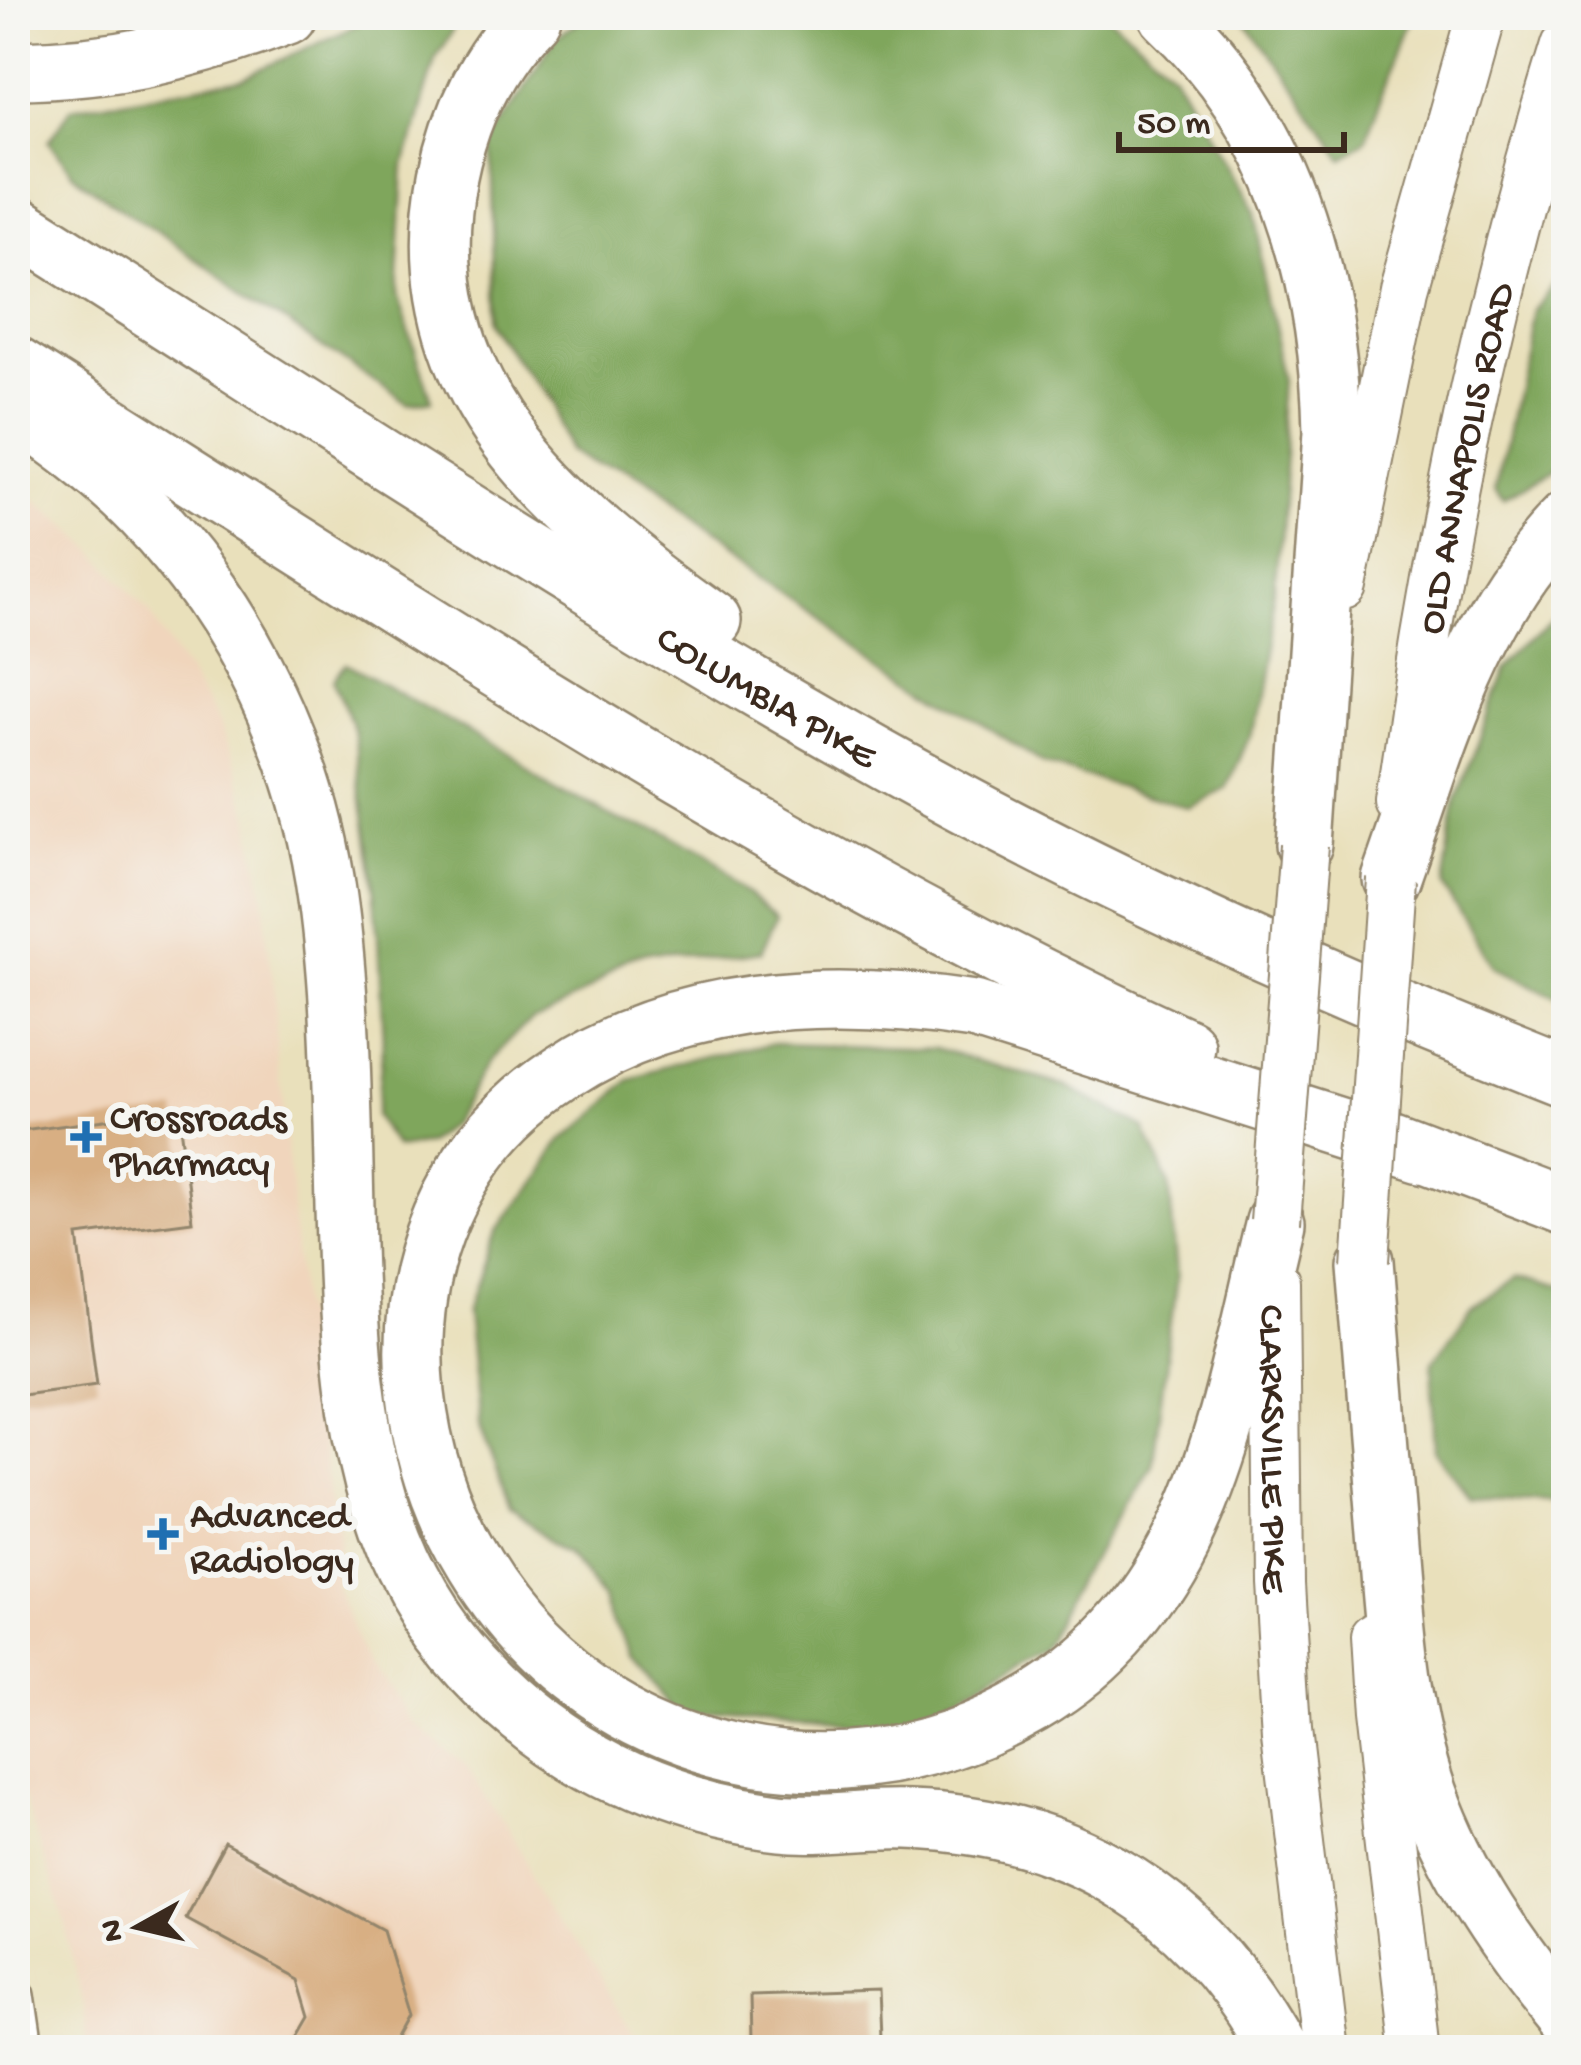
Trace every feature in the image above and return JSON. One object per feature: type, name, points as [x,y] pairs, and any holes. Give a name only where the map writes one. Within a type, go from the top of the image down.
[{"type":"highway","points":[[15,70],[62,70],[152,58],[190,50],[287,15]]},
{"type":"highway","points":[[531,15],[511,35],[468,107],[455,145],[440,222],[450,313],[468,368],[493,418],[565,506],[619,554],[957,801]]},
{"type":"highway","points":[[1168,15],[1223,74],[1275,161],[1305,235],[1320,298],[1331,370],[1332,431],[1304,845]]},
{"type":"highway","name":"COLUMBIA PIKE","points":[[15,224],[705,658],[957,801],[1224,933],[1443,1030],[1566,1078]]},
{"type":"highway","points":[[15,364],[644,762],[888,899],[1160,1036],[1423,1153]]},
{"type":"highway","points":[[15,409],[72,450],[142,512],[195,575],[268,693],[296,766],[316,832],[328,897],[349,1323],[359,1426],[388,1536],[408,1578],[467,1664],[557,1742],[627,1783],[674,1801],[786,1822],[907,1820],[968,1826],[1078,1856],[1124,1880],[1212,1952],[1277,2050]]},
{"type":"highway","points":[[1391,879],[1453,706],[1490,622],[1513,581],[1566,521]]},
{"type":"highway","points":[[1275,1222],[1218,1453],[1169,1569],[1111,1644],[1070,1680],[988,1727],[943,1743],[898,1756],[845,1762],[753,1758],[672,1735],[632,1716],[561,1670],[525,1636],[478,1575],[439,1501],[417,1406],[414,1355],[426,1259],[444,1211],[493,1135],[559,1074],[645,1030],[696,1016],[804,998],[918,1002],[974,1010],[1423,1153],[1566,1206]]},
{"type":"highway","points":[[1443,1030],[1566,1053]]},
{"type":"highway","points":[[1365,1261],[1396,1648],[1422,1773],[1428,1795],[1484,1910],[1566,2019]]},
{"type":"main road","points":[[1304,845],[1328,670],[1363,476],[1404,288],[1481,15]]},
{"type":"main road","name":"OLD ANNAPOLIS ROAD","points":[[1391,879],[1418,681],[1454,482],[1490,313],[1566,45]]},
{"type":"main road","name":"CLARKSVILLE PIKE","points":[[1304,845],[1275,1222],[1278,1582],[1288,1731],[1325,2050]]},
{"type":"main road","points":[[1391,879],[1365,1261],[1364,1425],[1377,1719],[1415,2050]]},
{"type":"street","points":[[15,1995],[23,2050]]},
{"type":"shaded area","points":[[15,484],[94,551],[151,613],[217,725],[249,816],[265,906],[291,1195],[342,1589],[373,1664],[413,1722],[466,1766],[643,2050],[87,2050],[83,2005],[64,1917],[15,1771]]},
{"type":"green space","points":[[376,15],[458,15],[459,20],[435,59],[404,165],[397,297],[432,400],[408,405],[72,174],[49,141],[71,108],[246,77]]},
{"type":"green space","points":[[587,15],[1107,15],[1172,70],[1254,215],[1289,381],[1275,594],[1249,737],[1227,789],[1187,807],[1044,764],[568,455],[496,323],[492,142],[557,38]]},
{"type":"green space","points":[[1241,15],[1414,15],[1365,138],[1339,152]]},
{"type":"green space","points":[[1566,262],[1566,462],[1503,501],[1496,489],[1531,310],[1562,279]]},
{"type":"green space","points":[[1566,601],[1566,1004],[1494,967],[1442,886],[1456,801],[1507,667]]},
{"type":"green space","points":[[346,663],[742,887],[777,916],[761,952],[644,970],[532,1015],[486,1062],[451,1124],[428,1144],[397,1149],[376,1116],[383,1043],[376,894],[353,728],[334,680]]},
{"type":"green space","points":[[774,1043],[935,1048],[1065,1086],[1144,1128],[1169,1184],[1177,1276],[1152,1467],[1056,1640],[896,1729],[692,1716],[642,1658],[620,1591],[584,1547],[509,1509],[478,1425],[467,1312],[495,1232],[562,1138],[630,1080]]},
{"type":"green space","points":[[1513,1279],[1566,1294],[1565,1502],[1471,1496],[1436,1451],[1432,1363],[1472,1306]]},
{"type":"building","points":[[178,1110],[192,1221],[78,1236],[97,1385],[15,1396],[15,1132]]},
{"type":"building","points":[[225,1844],[383,1930],[409,2015],[390,2050],[291,2050],[310,2017],[299,1980],[185,1918]]},
{"type":"building","points":[[878,1991],[880,2037],[751,2041],[750,1995]]},
{"type":"place","name":"Crossroads Pharmacy","points":[[86,1137]]},
{"type":"place","name":"Advanced Radiology","points":[[163,1534]]}]
